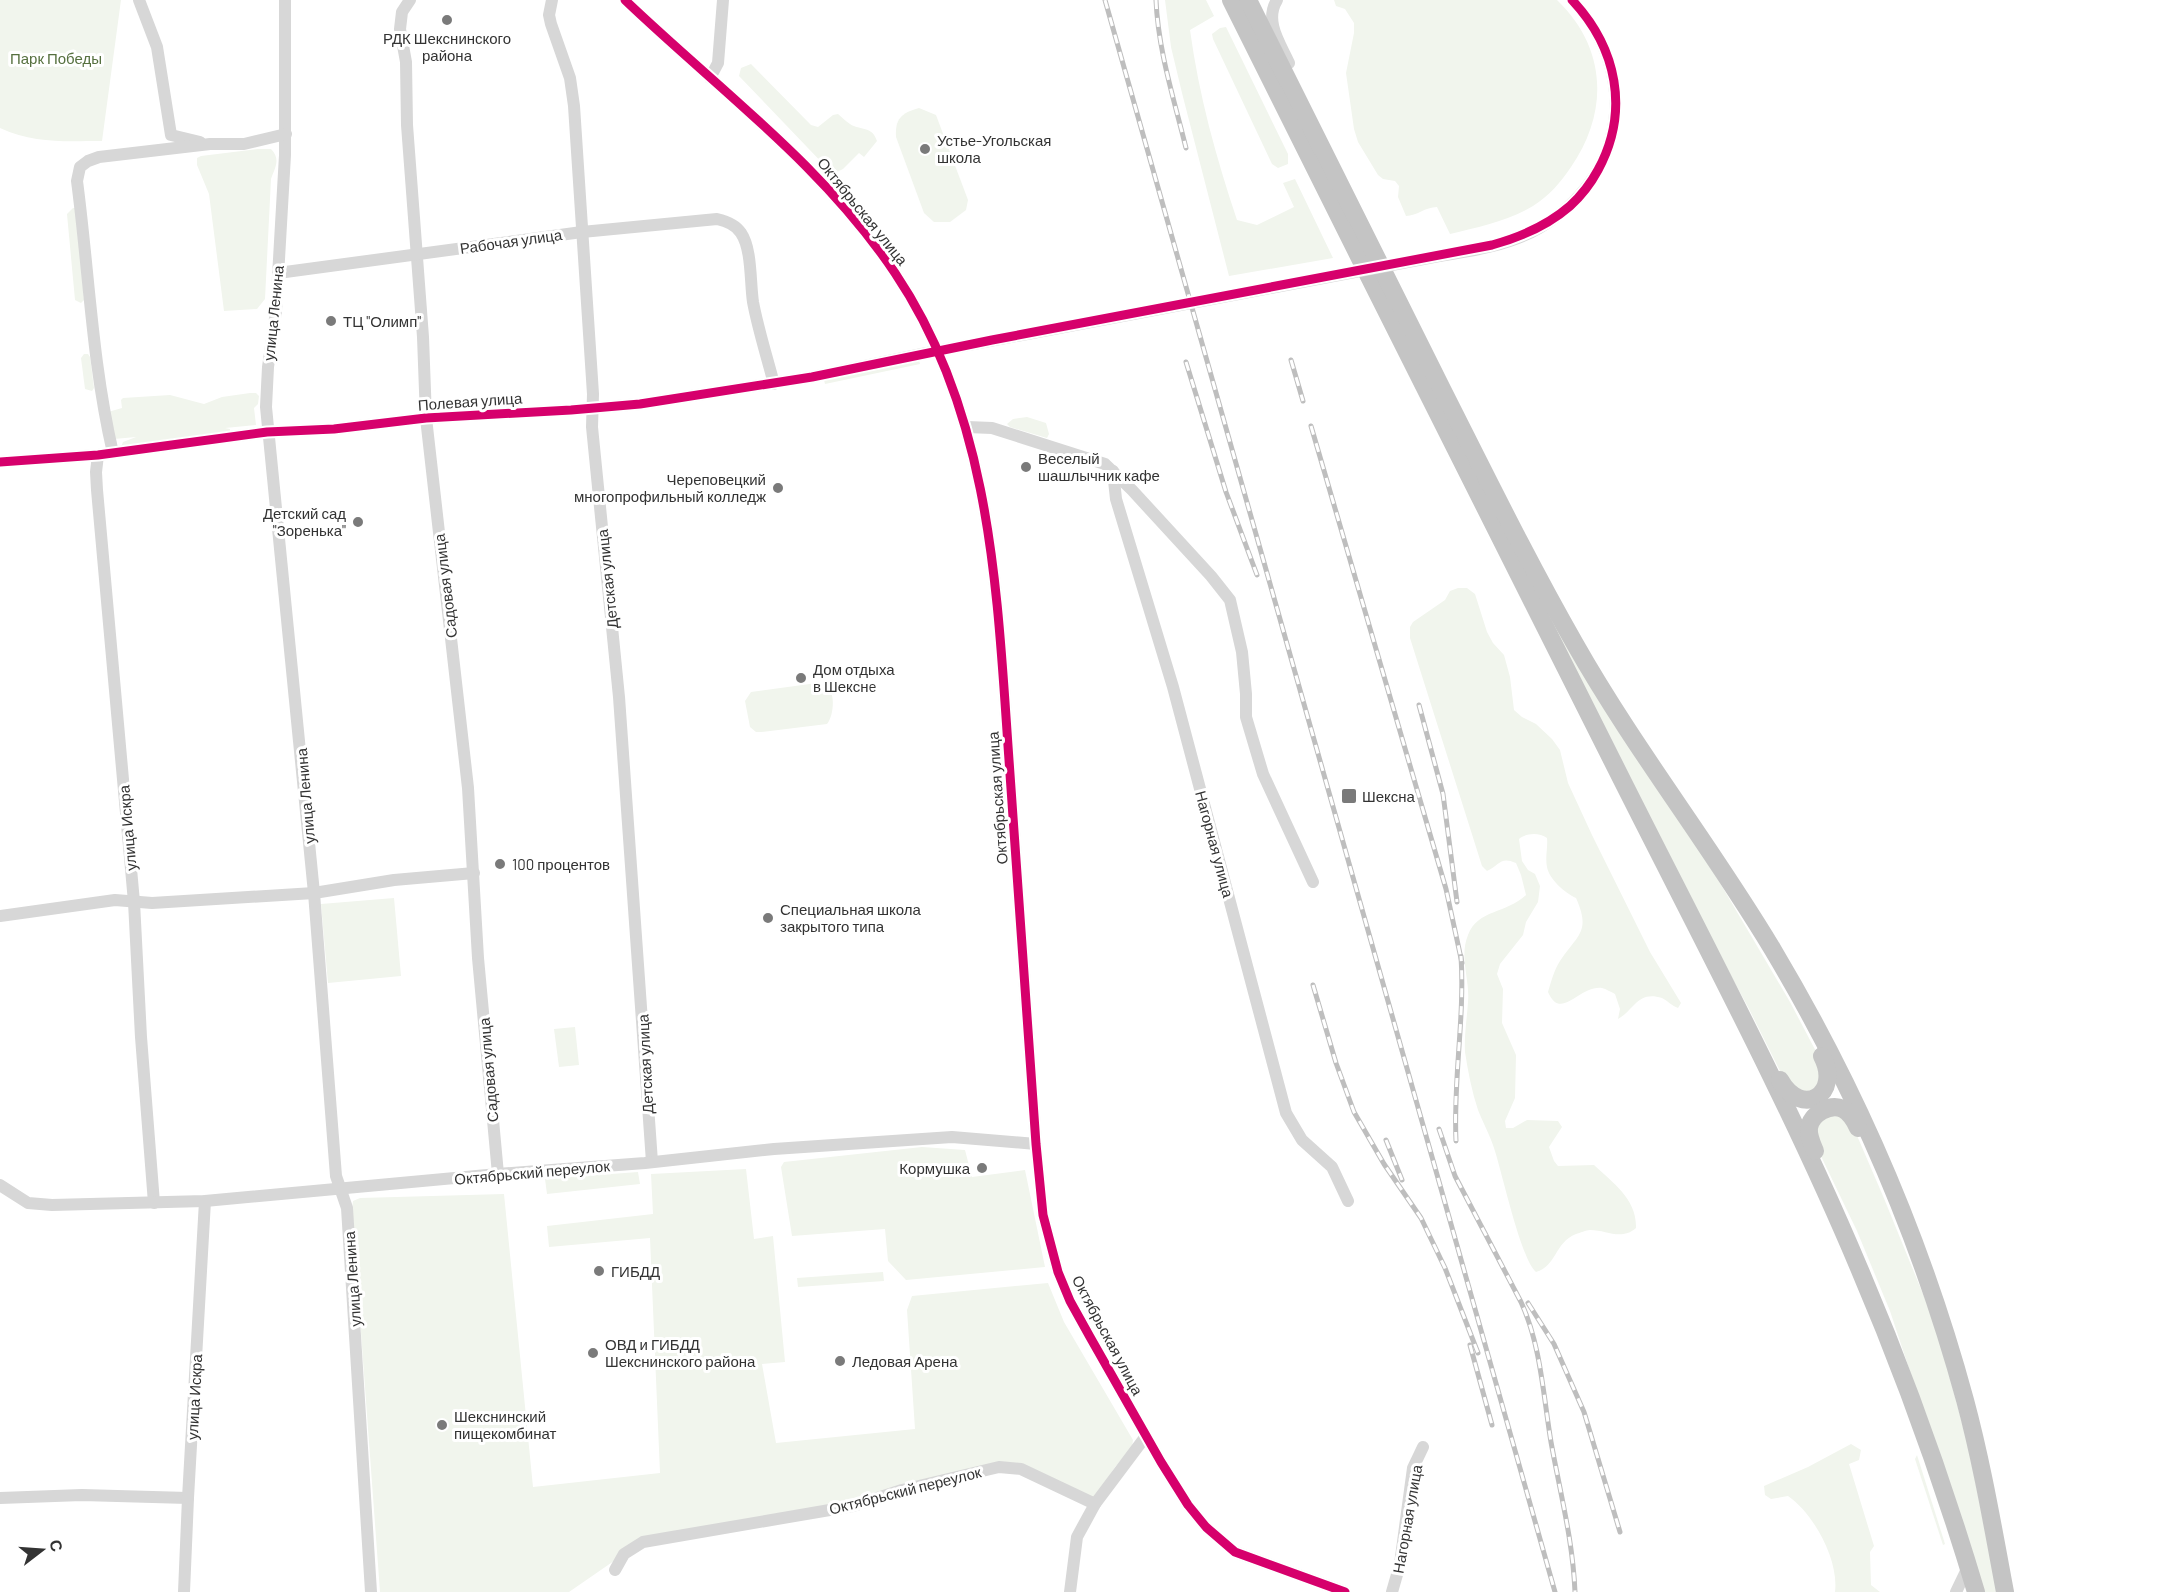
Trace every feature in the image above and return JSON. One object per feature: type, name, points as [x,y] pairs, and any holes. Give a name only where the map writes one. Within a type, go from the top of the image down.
[{"type":"highway","points":[[1231,0],[1689,912],[1833,1207],[1886,1332],[1916,1411]]},
{"type":"highway","points":[[1248,0],[1470,444],[1563,623],[1628,731],[1768,942],[1832,1058],[1896,1195],[1942,1325],[1976,1442],[2005,1592]]},
{"type":"highway","points":[[1686,816],[1785,986],[1825,1061],[1829,1080],[1819,1095],[1800,1099],[1786,1090],[1735,989],[1689,912]]},
{"type":"highway","points":[[1942,1325],[1856,1123],[1839,1108],[1819,1113],[1810,1123],[1811,1141],[1876,1289],[1976,1592]]},
{"type":"street","points":[[139,0],[157,47],[171,135],[210,144]]},
{"type":"street","name":"улица Ленина","points":[[285,0],[286,134],[278,273],[266,390],[267,432],[291,643],[314,892],[336,1176],[347,1208],[371,1592]]},
{"type":"street","name":"Садовая улица","points":[[410,0],[402,12],[400,29],[406,62],[407,125],[423,337],[426,418],[468,788],[478,958],[498,1174]]},
{"type":"street","name":"Детская улица","points":[[552,0],[550,24],[567,69],[573,97],[593,408],[592,427],[619,697],[652,1162]]},
{"type":"street","name":"Октябрьская улица","points":[[625,0],[786,145],[848,213],[896,275],[939,350],[967,427],[981,485],[1000,633],[1036,1144],[1043,1215],[1058,1272],[1089,1338],[1188,1505],[1206,1527],[1235,1552],[1345,1592]]},
{"type":"street","points":[[711,78],[718,63],[723,0]]},
{"type":"street","points":[[1277,0],[1272,13],[1274,32],[1338,162],[1365,234]]},
{"type":"street","name":"Полевая улица","points":[[0,462],[112,453],[267,432],[334,429],[426,418],[640,404],[774,384],[939,350],[1492,245],[1539,229],[1578,199],[1602,162],[1610,144],[1616,112],[1613,72],[1597,33],[1572,0]]},
{"type":"street","points":[[112,453],[100,394],[89,306],[78,175],[80,167],[88,161],[110,156],[210,144],[244,144],[286,134]]},
{"type":"street","name":"Рабочая улица","points":[[278,273],[582,232],[717,219],[726,221],[740,231],[748,255],[753,302],[774,384]]},
{"type":"street","points":[[967,427],[992,428],[1096,460],[1113,471],[1211,576],[1230,600],[1242,652],[1246,717],[1263,774],[1313,882]]},
{"type":"street","name":"улица Искра","points":[[98,454],[97,490],[134,902],[141,1037],[154,1203]]},
{"type":"street","name":"Нагорная улица","points":[[1113,471],[1116,499],[1173,687],[1286,1113],[1302,1140],[1332,1167],[1348,1201]]},
{"type":"street","points":[[0,916],[115,900],[152,903],[314,892],[394,880],[474,873]]},
{"type":"street","name":"Октябрьский переулок","points":[[0,1185],[28,1203],[52,1205],[205,1202],[774,1149],[952,1137],[1036,1144]]},
{"type":"street","name":"улица Искра","points":[[184,1592],[205,1202]]},
{"type":"street","points":[[1070,1592],[1077,1538],[1095,1504],[1146,1436]]},
{"type":"street","name":"Нагорная улица","points":[[1392,1592],[1400,1564],[1413,1468],[1423,1447]]},
{"type":"street","name":"Октябрьский переулок","points":[[615,1570],[624,1554],[643,1542],[853,1506],[902,1490],[999,1467],[1021,1469],[1095,1504]]},
{"type":"street","points":[[0,1498],[82,1495],[188,1498]]},
{"type":"street","points":[[1956,1592],[1968,1567]]},
{"type":"green space","name":"Парк Победы","points":[[0,0],[121,0],[102,141],[38,139],[0,128]]},
{"type":"green space","points":[[1165,0],[1206,0],[1214,16],[1190,30],[1209,126],[1237,220],[1257,225],[1294,207],[1283,183],[1295,179],[1333,258],[1229,276],[1171,47]]},
{"type":"green space","points":[[1334,0],[1557,0],[1574,19],[1586,39],[1597,81],[1592,124],[1583,146],[1563,178],[1544,198],[1513,216],[1450,234],[1437,207],[1406,216],[1398,197],[1399,186],[1395,181],[1383,179],[1378,175],[1358,142],[1346,73],[1354,23],[1345,9],[1336,6]]},
{"type":"green space","points":[[1226,27],[1288,154],[1288,164],[1278,168],[1272,164],[1213,39],[1212,34]]},
{"type":"green space","points":[[751,64],[811,125],[818,127],[833,115],[838,114],[850,124],[869,130],[877,141],[864,157],[859,153],[843,169],[835,173],[829,170],[739,76],[741,68]]},
{"type":"green space","points":[[919,108],[936,115],[968,200],[966,210],[950,222],[934,222],[924,213],[896,137],[900,118]]},
{"type":"green space","points":[[271,149],[276,156],[271,179],[265,299],[257,309],[224,311],[209,194],[197,165],[197,158]]},
{"type":"green space","points":[[76,208],[84,300],[81,303],[75,300],[67,214]]},
{"type":"green space","points":[[84,354],[90,357],[94,388],[92,391],[85,389],[81,358]]},
{"type":"green space","points":[[919,360],[920,364],[825,384],[824,380]]},
{"type":"green space","points":[[256,393],[259,396],[258,404],[254,408],[256,425],[225,428],[230,431],[121,447],[123,442],[136,437],[114,439],[108,412],[122,408],[123,398],[170,395],[204,404],[222,397]]},
{"type":"green space","points":[[1027,417],[1046,423],[1049,434],[1047,438],[1010,427],[1007,424],[1013,419]]},
{"type":"green space","points":[[1501,520],[1790,1002],[1825,1073],[1811,1094],[1786,1083],[1713,943]]},
{"type":"green space","points":[[1467,588],[1475,594],[1487,632],[1504,655],[1510,677],[1514,710],[1536,724],[1560,750],[1568,783],[1592,835],[1650,952],[1681,1003],[1678,1008],[1662,998],[1647,997],[1637,1002],[1618,1019],[1620,1009],[1615,994],[1602,988],[1586,992],[1565,1003],[1559,1004],[1553,1000],[1548,992],[1553,976],[1560,961],[1580,932],[1582,918],[1576,898],[1558,885],[1548,872],[1547,838],[1533,834],[1519,839],[1522,861],[1528,870],[1535,874],[1540,886],[1538,902],[1526,922],[1523,935],[1500,964],[1497,974],[1503,989],[1502,1023],[1516,1055],[1515,1098],[1505,1121],[1506,1128],[1513,1128],[1527,1120],[1558,1121],[1562,1127],[1549,1147],[1554,1161],[1558,1166],[1594,1165],[1616,1185],[1628,1200],[1633,1208],[1636,1228],[1625,1234],[1590,1230],[1576,1234],[1563,1243],[1548,1265],[1536,1272],[1524,1251],[1491,1138],[1478,1110],[1465,1052],[1468,993],[1464,952],[1468,935],[1478,920],[1510,906],[1526,895],[1516,863],[1503,861],[1487,871],[1482,866],[1410,638],[1410,627],[1413,622],[1445,600],[1450,591]]},
{"type":"green space","points":[[817,683],[827,687],[832,693],[832,712],[827,724],[761,732],[756,732],[750,727],[745,701],[751,692]]},
{"type":"green space","points":[[394,898],[401,976],[328,983],[321,904]]},
{"type":"green space","points":[[575,1027],[579,1065],[559,1067],[554,1029]]},
{"type":"green space","points":[[1834,1113],[1852,1124],[1936,1326],[1969,1449],[1997,1592],[1983,1592],[1890,1311],[1857,1231],[1819,1152],[1817,1122]]},
{"type":"green space","points":[[922,1147],[965,1150],[972,1177],[1025,1170],[1045,1267],[906,1280],[888,1261],[885,1229],[792,1236],[781,1167],[784,1162]]},
{"type":"green space","points":[[746,1169],[754,1239],[773,1236],[785,1362],[762,1364],[776,1443],[915,1429],[907,1310],[912,1296],[1048,1283],[1064,1322],[1133,1440],[1132,1447],[1115,1467],[1094,1499],[1025,1466],[694,1531],[624,1554],[569,1592],[380,1592],[353,1201],[360,1198],[504,1194],[533,1487],[660,1473],[650,1238],[549,1247],[547,1226],[653,1214],[651,1174]]},
{"type":"green space","points":[[638,1172],[640,1184],[547,1194],[545,1179]]},
{"type":"green space","points":[[883,1272],[884,1281],[798,1287],[797,1278]]},
{"type":"green space","points":[[1851,1444],[1861,1450],[1859,1460],[1849,1464],[1874,1546],[1870,1552],[1871,1585],[1880,1592],[1835,1592],[1835,1579],[1829,1552],[1807,1514],[1788,1496],[1771,1499],[1765,1495],[1764,1486],[1808,1467]]},
{"type":"green space","points":[[1917,1455],[1945,1544],[1943,1545],[1915,1459]]},
{"type":"railway","points":[[1105,0],[1555,1592]]},
{"type":"railway","points":[[1156,0],[1163,56],[1186,148]]},
{"type":"railway","points":[[1291,360],[1303,401]]},
{"type":"railway","points":[[1186,362],[1226,492],[1257,575]]},
{"type":"railway","points":[[1311,426],[1446,889],[1462,963]]},
{"type":"railway","points":[[1419,705],[1443,794],[1457,902]]},
{"type":"railway","points":[[1456,1141],[1461,956]]},
{"type":"railway","points":[[1313,985],[1336,1063],[1354,1112],[1384,1164],[1421,1218],[1445,1268],[1478,1353]]},
{"type":"railway","points":[[1439,1129],[1455,1176],[1521,1302],[1533,1336],[1569,1535],[1575,1592]]},
{"type":"railway","points":[[1386,1140],[1402,1180]]},
{"type":"railway","points":[[1528,1303],[1554,1344],[1584,1412],[1620,1532]]},
{"type":"railway","points":[[1470,1345],[1492,1425]]},
{"type":"cycle path","points":[[625,0],[768,129],[836,197],[895,273],[927,328],[952,386],[971,446],[984,508],[993,570],[1005,697],[1036,1144],[1043,1215],[1058,1272],[1070,1301],[1161,1462],[1188,1505],[1206,1527],[1235,1552],[1345,1592]]},
{"type":"cycle path","points":[[0,462],[98,455],[267,432],[334,429],[426,418],[640,404],[812,377],[1503,242],[1543,225],[1570,206],[1592,180],[1608,148],[1614,125],[1616,103],[1614,81],[1600,39],[1572,0]]},
{"type":"place","name":"РДК Шекснинского района","points":[[447,20]]},
{"type":"place","name":"Устье-Угольская школа","points":[[925,149]]},
{"type":"place","name":"ТЦ \"Олимп\"","points":[[331,321]]},
{"type":"place","name":"Веселый шашлычник кафе","points":[[1026,467]]},
{"type":"place","name":"Череповецкий многопрофильный колледж","points":[[778,488]]},
{"type":"place","name":"Детский сад \"Зоренька\"","points":[[358,522]]},
{"type":"place","name":"Дом отдыха в Шекснe","points":[[801,678]]},
{"type":"place","name":"Шексна","points":[[1349,796]]},
{"type":"place","name":"100 процентов","points":[[500,864]]},
{"type":"place","name":"Специальная школа закрытого типа","points":[[768,918]]},
{"type":"place","name":"Кормушка","points":[[982,1168]]},
{"type":"place","name":"ГИБДД","points":[[599,1271]]},
{"type":"place","name":"ОВД и ГИБДД Шекснинского района","points":[[593,1353]]},
{"type":"place","name":"Ледовая Арена","points":[[840,1361]]},
{"type":"place","name":"Шекснинский пищекомбинат","points":[[442,1425]]}]
